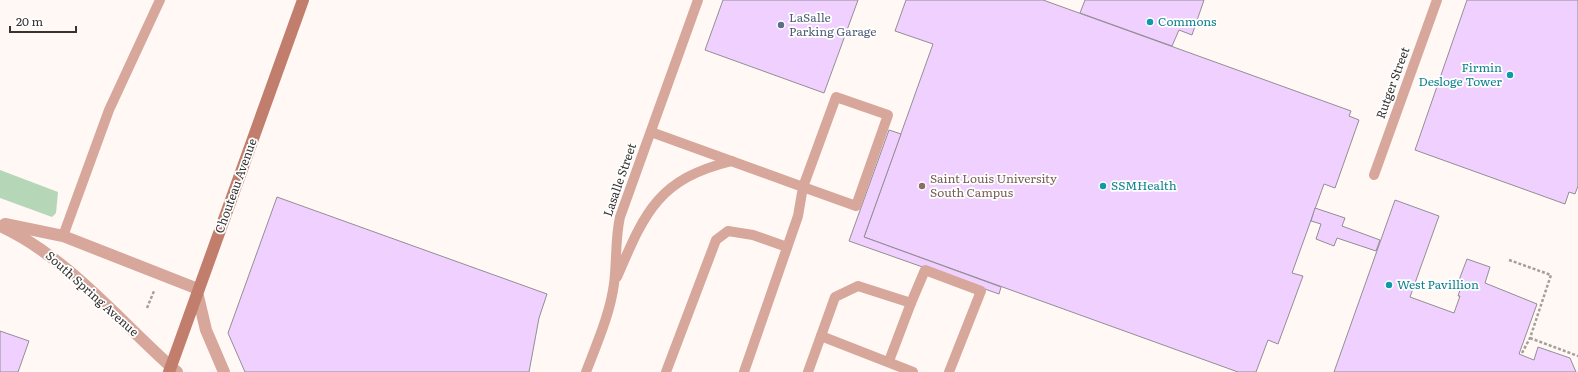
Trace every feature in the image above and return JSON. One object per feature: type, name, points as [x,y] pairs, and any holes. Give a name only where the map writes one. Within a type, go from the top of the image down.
[{"type":"main road","name":"Chouteau Avenue","points":[[172,370],[198,290],[303,0]]},
{"type":"street","name":"South Spring Avenue","points":[[0,225],[25,227],[63,236],[198,290]]},
{"type":"street","name":"South Spring Avenue","points":[[0,225],[18,234],[47,253],[140,337],[172,370]]},
{"type":"street","points":[[198,290],[206,330],[224,372]]},
{"type":"lane","points":[[63,236],[109,110],[160,0]]},
{"type":"lane","name":"Lasalle Street","points":[[586,372],[604,324],[614,285],[616,234],[620,217],[698,0]]},
{"type":"lane","name":"Rutger Street","points":[[1374,175],[1437,0]]},
{"type":"lane","points":[[651,132],[803,186],[856,206],[888,115],[836,97],[803,186],[798,216],[744,372]]},
{"type":"lane","points":[[614,285],[639,228],[661,196],[684,178],[716,165],[732,161]]},
{"type":"lane","points":[[666,372],[716,240],[728,231],[753,235],[787,247]]},
{"type":"lane","points":[[889,362],[925,270],[981,291],[949,372]]},
{"type":"lane","points":[[808,372],[835,297],[858,286],[911,303]]},
{"type":"lane","points":[[821,336],[913,372]]},
{"type":"path","points":[[1510,260],[1551,275],[1530,338],[1522,353]]},
{"type":"path","points":[[147,308],[154,291]]},
{"type":"path","points":[[1530,338],[1578,356]]},
{"type":"green space","points":[[0,170],[58,192],[56,213],[52,217],[0,198]]},
{"type":"building","name":"LaSalle Parking Garage","points":[[723,0],[858,0],[824,93],[705,50]]},
{"type":"building","name":"SSMHealth","points":[[906,0],[1043,0],[1351,111],[1349,116],[1359,120],[1335,188],[1324,184],[1292,273],[1303,276],[1278,344],[1268,340],[1256,372],[1238,372],[864,237],[933,44],[895,31]]},
{"type":"building","name":"Commons","points":[[1085,0],[1204,0],[1192,35],[1179,30],[1172,46],[1080,13]]},
{"type":"building","name":"Firmin Desloge Tower","points":[[1467,0],[1578,0],[1578,186],[1575,194],[1569,192],[1565,204],[1415,150]]},
{"type":"building","points":[[889,130],[901,134],[864,237],[1001,287],[999,294],[849,241]]},
{"type":"building","points":[[277,197],[547,294],[539,318],[529,372],[245,372],[228,333]]},
{"type":"building","name":"West Pavillion","points":[[1395,200],[1439,216],[1410,297],[1454,313],[1460,296],[1458,296],[1460,290],[1456,288],[1467,259],[1490,267],[1485,283],[1537,304],[1519,354],[1534,360],[1538,347],[1570,358],[1576,372],[1334,372]]},
{"type":"building","points":[[1315,208],[1345,218],[1342,226],[1380,240],[1376,251],[1337,238],[1334,246],[1316,239],[1321,224],[1311,221]]},
{"type":"building","points":[[0,331],[29,341],[18,372],[0,372]]},
{"type":"place","name":"Commons","points":[[1150,22]]},
{"type":"place","name":"LaSalle Parking Garage","points":[[781,25]]},
{"type":"place","name":"Firmin Desloge Tower","points":[[1510,75]]},
{"type":"place","name":"Saint Louis University South Campus","points":[[922,186]]},
{"type":"place","name":"SSMHealth","points":[[1103,186]]},
{"type":"place","name":"West Pavillion","points":[[1389,285]]}]
